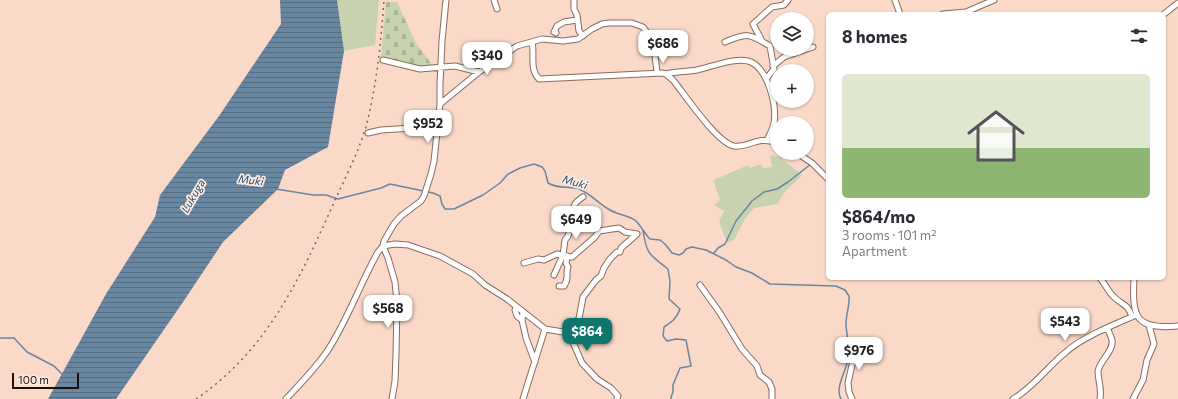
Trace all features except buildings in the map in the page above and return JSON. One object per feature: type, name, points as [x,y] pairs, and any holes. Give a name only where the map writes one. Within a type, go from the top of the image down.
[{"type":"street","points":[[286,399],[315,368],[328,349],[347,316],[370,265],[383,246],[386,237],[394,224],[401,216],[418,204],[424,196],[434,161],[440,104],[443,20],[446,0]]},
{"type":"street","points":[[494,0],[497,9]]},
{"type":"street","points":[[574,0],[574,9],[577,14],[579,31],[583,36]]},
{"type":"street","points":[[761,40],[753,24],[772,7],[784,5],[788,0]]},
{"type":"street","points":[[895,0],[899,12]]},
{"type":"street","points":[[966,12],[994,0]]},
{"type":"street","points":[[1166,12],[1178,3]]},
{"type":"street","points":[[556,33],[554,32],[557,26],[564,22],[578,20]]},
{"type":"street","points":[[440,104],[479,72],[517,46],[542,39],[563,41],[578,39],[602,24],[632,23],[643,27],[649,35],[654,47],[657,72]]},
{"type":"street","points":[[725,42],[741,35],[754,36],[770,46],[773,64]]},
{"type":"street","points":[[532,42],[534,52],[533,71],[539,79],[545,80],[657,72],[666,74],[697,70],[723,63],[743,60],[751,62],[764,75],[771,95],[774,123],[767,140]]},
{"type":"street","points":[[775,64],[787,56]]},
{"type":"street","points":[[383,60],[420,69],[461,67],[479,72]]},
{"type":"street","points":[[666,74],[722,140],[735,146],[741,146],[759,140],[770,141]]},
{"type":"street","points":[[766,79],[770,74]]},
{"type":"street","points":[[368,133],[381,130],[414,128],[438,122]]},
{"type":"street","points":[[808,160],[826,177]]},
{"type":"street","points":[[559,286],[564,286],[568,275],[568,267],[565,256],[565,240],[568,238],[570,226],[569,221],[572,215],[572,208],[576,201],[583,197]]},
{"type":"street","points":[[524,263],[538,258],[544,260],[556,254],[572,257],[599,232],[619,228],[625,232],[637,234],[621,248],[620,252],[617,252],[610,259],[601,276],[583,297],[579,319],[564,331]]},
{"type":"street","points":[[383,246],[395,244],[408,245],[440,256],[473,274],[485,285],[546,329],[569,333],[582,363],[597,379],[605,383],[615,392],[618,396],[617,399]]},
{"type":"street","points":[[383,246],[395,282],[397,302],[395,381],[392,399]]},
{"type":"street","points":[[554,275],[565,256]]},
{"type":"street","points":[[1102,280],[1115,298],[1124,303],[1134,316],[1142,321],[1149,325],[1159,327],[1178,326]]},
{"type":"street","points":[[1134,280],[1134,316]]},
{"type":"street","points":[[700,285],[720,313],[742,349],[757,366],[760,375],[769,382],[772,389],[772,399]]},
{"type":"street","points":[[517,307],[515,310],[517,316],[522,320]]},
{"type":"street","points":[[523,312],[522,320],[526,338],[535,362]]},
{"type":"street","points":[[1013,399],[1039,379],[1066,351],[1107,328],[1134,316]]},
{"type":"street","points":[[1134,399],[1144,380],[1147,360],[1154,344],[1149,325]]},
{"type":"street","points":[[1100,399],[1101,386],[1098,371],[1111,347],[1112,341],[1107,328]]},
{"type":"street","points":[[523,399],[546,329]]},
{"type":"street","points":[[852,399],[849,392],[848,383],[852,365],[857,354],[871,345]]},
{"type":"green space","points":[[337,0],[379,0],[375,45],[344,51]]},
{"type":"green space","points":[[386,2],[397,2],[416,43],[433,66],[417,67],[381,57]]},
{"type":"green space","points":[[771,160],[784,160],[802,175],[783,194],[778,204],[754,208],[745,219],[734,240],[727,243],[719,221],[724,211],[714,205],[720,200],[714,180],[748,165],[750,168],[761,164],[763,168],[772,167]]},
{"type":"water","name":"Lukuga","points":[[280,0],[337,0],[344,51],[328,147],[285,170],[278,189],[223,242],[116,399],[48,399],[106,294],[155,217],[160,195],[219,116],[281,24]]},
{"type":"waterway","name":"Muki","points":[[276,189],[313,195],[326,195],[338,199],[381,188],[390,184],[433,193],[440,196],[445,209],[454,209],[483,195],[500,183],[508,174],[520,168],[534,164],[542,167],[545,171],[548,183],[556,186],[579,189],[610,210],[633,219],[638,223],[650,239],[660,240],[672,253],[679,255],[686,249],[692,247],[706,250],[736,267],[752,273],[770,284],[836,286],[845,290],[849,296],[846,324],[849,355],[840,383],[839,394],[841,399]]},
{"type":"waterway","points":[[714,253],[718,248],[725,244],[736,221],[752,201],[764,192],[777,189],[811,164]]},
{"type":"waterway","points":[[643,231],[648,250],[653,257],[668,269],[670,281],[669,299],[680,309],[674,320],[664,327],[663,336],[667,341],[676,339],[686,340],[691,366],[680,368],[673,385],[671,399]]},
{"type":"waterway","points":[[0,338],[14,338],[27,352],[54,366],[63,375]]},
{"type":"railway","points":[[196,399],[222,379],[244,357],[263,334],[296,283],[310,255],[353,161],[367,123],[378,62],[384,0]]}]
